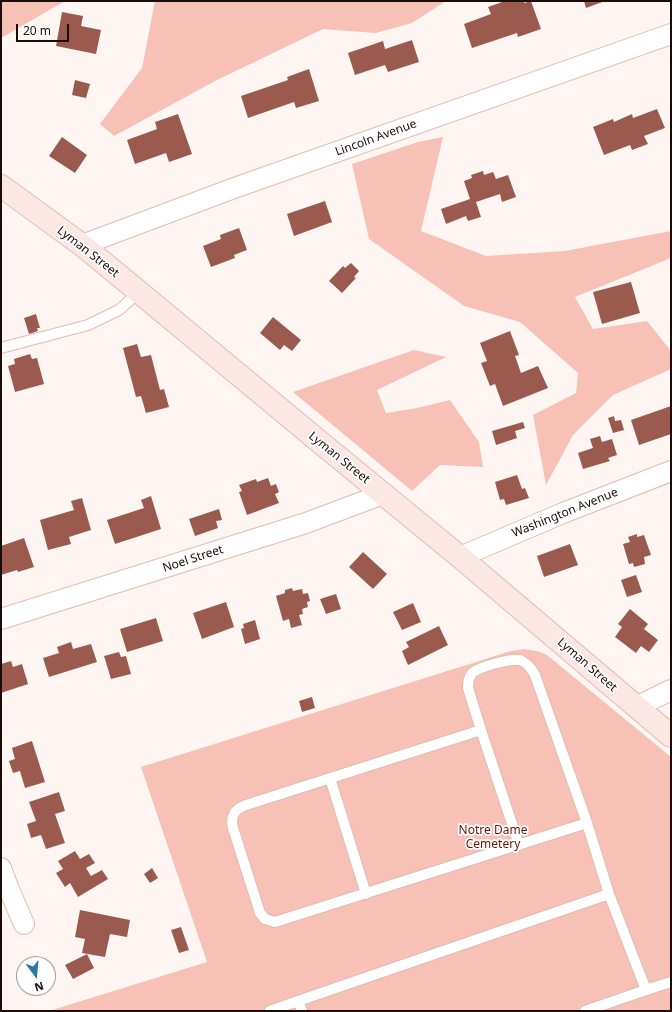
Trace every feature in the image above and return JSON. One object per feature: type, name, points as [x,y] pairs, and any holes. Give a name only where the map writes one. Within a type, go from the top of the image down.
[{"type":"main road","name":"Lyman Street","points":[[1,186],[82,246],[139,292],[460,557],[671,736]]},
{"type":"street","name":"Lincoln Avenue","points":[[82,246],[237,186],[671,34]]},
{"type":"street","name":"Washington Avenue","points":[[460,557],[563,513],[671,471]]},
{"type":"street","name":"Noel Street","points":[[1,619],[306,523],[383,494]]},
{"type":"street","points":[[636,707],[671,690]]},
{"type":"street","points":[[1,868],[24,924]]},
{"type":"lane","points":[[1,348],[88,325],[119,310],[139,292]]},
{"type":"lane","points":[[519,845],[468,688],[471,675],[478,670],[509,660],[524,662],[535,675],[587,823],[608,894],[646,990]]},
{"type":"lane","points":[[481,730],[241,807],[236,810],[232,818],[233,828],[260,913],[265,919],[275,922],[281,921],[587,823]]},
{"type":"lane","points":[[330,778],[366,894]]},
{"type":"lane","points":[[270,1011],[300,1006],[608,894]]},
{"type":"lane","points":[[585,1011],[671,982]]},
{"type":"green space","points":[[1,1],[65,1],[1,38]]},
{"type":"green space","points":[[155,1],[446,1],[412,23],[376,33],[323,29],[217,80],[114,136],[100,124],[142,68]]},
{"type":"green space","points":[[443,137],[421,231],[486,256],[565,251],[671,231],[671,258],[575,297],[593,329],[647,321],[671,351],[671,369],[613,395],[573,435],[546,485],[533,415],[576,393],[578,373],[520,322],[464,306],[369,239],[352,164],[418,142]]},
{"type":"green space","points":[[414,350],[446,357],[377,390],[386,413],[417,408],[450,400],[479,442],[483,467],[440,465],[412,491],[293,392]]},
{"type":"green space","name":"Notre Dame Cemetery","points":[[524,649],[537,651],[547,655],[671,757],[671,1011],[49,1011],[207,962],[141,767],[511,651]]},
{"type":"building","points":[[505,1],[524,1],[524,3],[531,1],[541,29],[518,37],[517,33],[472,48],[464,24],[491,14],[488,7]]},
{"type":"building","points":[[584,1],[605,1],[586,8]]},
{"type":"building","points":[[62,12],[83,16],[81,26],[101,30],[96,54],[56,46]]},
{"type":"building","points":[[412,40],[419,62],[388,72],[385,65],[355,75],[348,53],[383,41],[385,49]]},
{"type":"building","points":[[309,69],[319,101],[296,108],[294,102],[248,118],[241,96],[288,80],[287,77]]},
{"type":"building","points":[[75,80],[90,84],[86,98],[72,95]]},
{"type":"building","points":[[657,109],[665,128],[644,136],[648,144],[632,150],[630,145],[604,155],[593,127],[613,119],[614,122],[632,114],[633,118]]},
{"type":"building","points":[[178,114],[192,154],[169,162],[166,153],[135,164],[127,140],[157,129],[155,122]]},
{"type":"building","points":[[62,137],[87,155],[75,173],[49,156]]},
{"type":"building","points":[[483,171],[484,175],[493,172],[496,179],[508,175],[516,197],[502,202],[500,194],[476,202],[481,217],[468,221],[466,216],[446,224],[441,209],[470,199],[464,181],[472,178],[471,175]]},
{"type":"building","points":[[325,201],[332,222],[294,236],[287,214]]},
{"type":"building","points":[[239,228],[247,250],[234,255],[235,258],[211,267],[203,246],[221,239],[220,235]]},
{"type":"building","points":[[351,263],[359,271],[354,277],[356,278],[342,293],[329,281],[343,266],[345,268]]},
{"type":"building","points":[[631,282],[640,313],[602,324],[593,292]]},
{"type":"building","points":[[36,314],[40,328],[37,328],[38,331],[29,334],[24,318]]},
{"type":"building","points":[[273,317],[301,340],[292,351],[284,345],[280,350],[260,333]]},
{"type":"building","points":[[510,331],[519,355],[515,356],[521,373],[538,366],[548,388],[503,406],[495,384],[490,386],[481,363],[487,361],[480,343]]},
{"type":"building","points":[[137,344],[141,357],[151,355],[160,390],[164,389],[169,407],[146,413],[141,396],[136,397],[123,348]]},
{"type":"building","points":[[30,354],[32,359],[37,358],[44,384],[15,392],[8,366],[15,364],[14,359]]},
{"type":"building","points":[[671,406],[671,434],[639,445],[631,420]]},
{"type":"building","points":[[614,416],[615,421],[621,420],[624,430],[613,433],[608,418]]},
{"type":"building","points":[[523,422],[525,428],[515,431],[517,438],[496,445],[492,431]]},
{"type":"building","points":[[600,436],[602,442],[612,439],[617,455],[608,458],[610,461],[583,469],[578,453],[593,448],[590,439]]},
{"type":"building","points":[[517,475],[522,489],[525,488],[529,498],[506,505],[504,499],[500,500],[495,482]]},
{"type":"building","points":[[268,478],[271,486],[276,484],[279,492],[275,494],[279,503],[247,515],[239,492],[242,491],[239,485],[256,479],[257,482]]},
{"type":"building","points":[[151,496],[161,529],[115,544],[107,520],[144,508],[141,500]]},
{"type":"building","points":[[82,498],[91,530],[69,537],[71,544],[48,550],[40,520],[74,510],[71,501]]},
{"type":"building","points":[[219,509],[222,520],[216,521],[218,528],[195,536],[189,519]]},
{"type":"building","points":[[637,534],[637,537],[644,535],[651,555],[644,557],[645,564],[634,567],[633,563],[629,564],[623,544],[630,542],[628,537]]},
{"type":"building","points":[[24,538],[34,567],[1,575],[1,546]]},
{"type":"building","points":[[570,544],[578,565],[544,577],[537,556]]},
{"type":"building","points":[[363,552],[387,574],[373,589],[349,567]]},
{"type":"building","points":[[636,575],[642,592],[627,597],[621,580]]},
{"type":"building","points":[[292,588],[293,591],[302,589],[303,594],[308,593],[310,601],[307,602],[308,607],[302,609],[303,614],[299,615],[302,625],[291,628],[289,619],[283,621],[276,596],[285,593],[285,590]]},
{"type":"building","points":[[336,594],[341,609],[326,614],[320,599]]},
{"type":"building","points":[[226,602],[234,627],[202,639],[193,613]]},
{"type":"building","points":[[413,603],[421,622],[402,630],[393,612]]},
{"type":"building","points":[[630,609],[648,624],[644,629],[658,640],[649,652],[641,646],[636,653],[615,637],[622,627],[618,624]]},
{"type":"building","points":[[156,618],[163,641],[127,652],[120,629]]},
{"type":"building","points":[[255,620],[260,639],[245,644],[241,629],[244,628],[243,624]]},
{"type":"building","points":[[439,626],[448,645],[408,665],[402,651],[409,647],[406,642]]},
{"type":"building","points":[[71,642],[73,649],[91,644],[97,662],[49,677],[43,658],[59,653],[57,647]]},
{"type":"building","points":[[119,652],[121,657],[126,656],[131,674],[111,679],[104,656]]},
{"type":"building","points":[[11,661],[13,667],[22,664],[28,684],[1,693],[1,664]]},
{"type":"building","points":[[312,697],[315,708],[302,712],[299,701]]},
{"type":"building","points":[[32,741],[45,782],[25,788],[20,771],[13,773],[9,761],[15,759],[12,748]]},
{"type":"building","points":[[59,792],[65,811],[55,814],[65,843],[46,849],[41,835],[31,838],[27,824],[36,821],[29,802]]},
{"type":"building","points":[[75,851],[80,859],[89,854],[95,863],[86,868],[91,876],[102,870],[108,879],[78,897],[70,883],[65,887],[56,873],[63,869],[58,861]]},
{"type":"building","points":[[152,868],[158,878],[150,883],[144,874]]},
{"type":"building","points":[[80,910],[130,920],[127,937],[110,934],[105,957],[82,953],[85,939],[75,937]]},
{"type":"building","points":[[181,927],[189,950],[179,953],[171,930]]},
{"type":"building","points":[[87,954],[94,968],[73,979],[65,965]]}]
